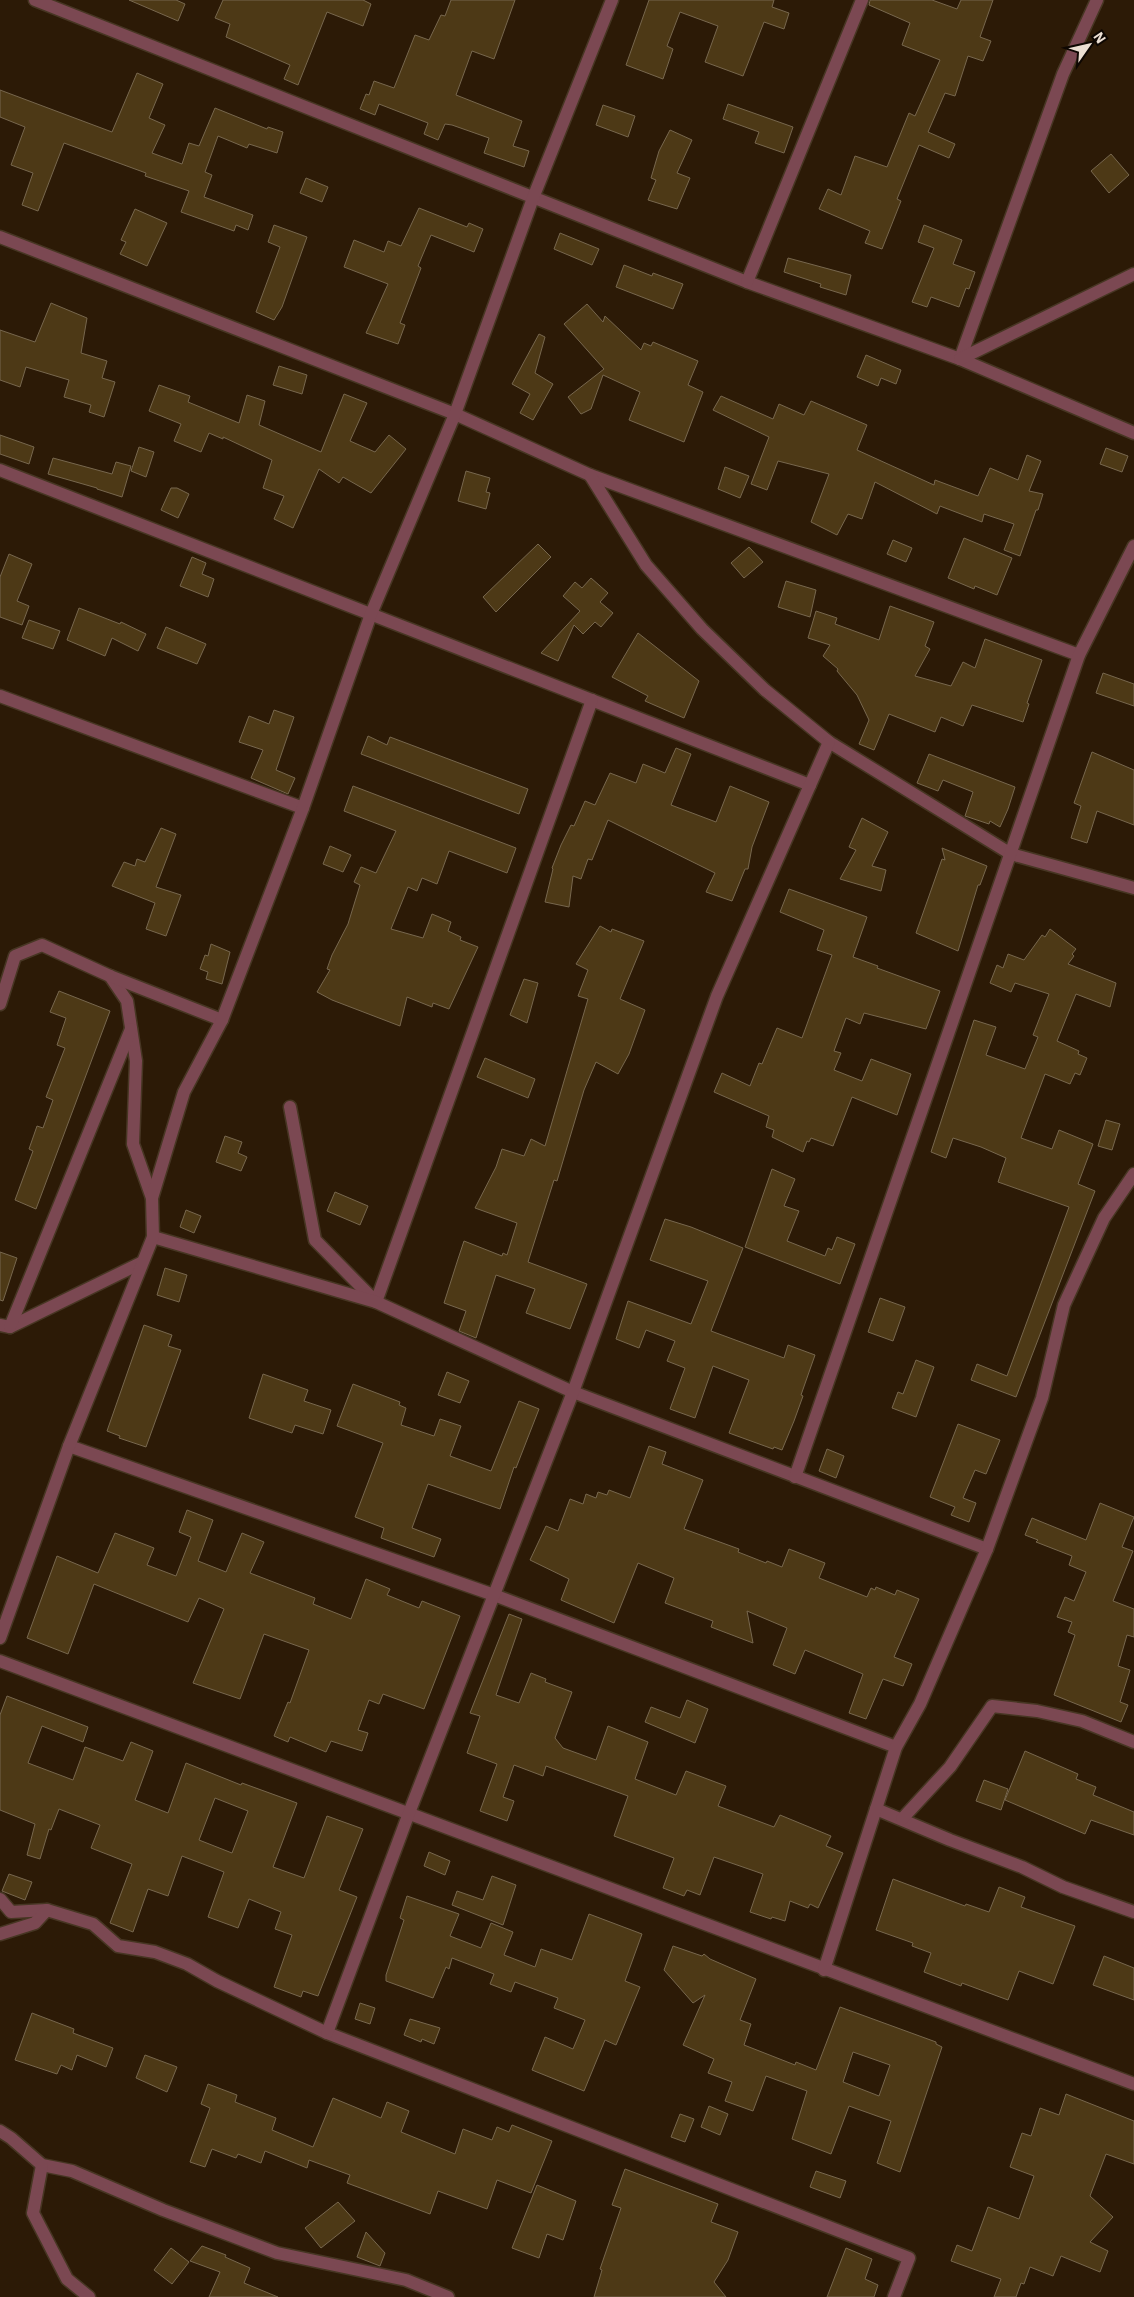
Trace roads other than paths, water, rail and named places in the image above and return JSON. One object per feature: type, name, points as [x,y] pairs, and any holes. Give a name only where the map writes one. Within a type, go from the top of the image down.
[{"type":"street","points":[[35,0],[747,282],[960,359],[1134,433]]},
{"type":"street","points":[[0,1638],[70,1446],[141,1263],[153,1237],[152,1198],[184,1092],[222,1020],[303,808],[371,614],[455,414],[533,198],[612,0]]},
{"type":"street","points":[[747,282],[862,0]]},
{"type":"street","points":[[960,359],[1063,74],[1097,0]]},
{"type":"street","points":[[0,237],[455,414],[590,475],[1079,655]]},
{"type":"street","points":[[960,359],[1134,274]]},
{"type":"street","points":[[0,470],[810,785]]},
{"type":"street","points":[[590,475],[646,565],[702,629],[765,690],[829,742],[1010,854],[1134,888]]},
{"type":"street","points":[[795,1478],[1079,655],[1134,546]]},
{"type":"street","points":[[0,696],[303,808]]},
{"type":"street","points":[[376,1302],[592,700]]},
{"type":"street","points":[[327,2033],[409,1813],[572,1392],[717,996],[829,742]]},
{"type":"street","points":[[0,1004],[15,956],[42,945],[110,976],[222,1020]]},
{"type":"street","points":[[110,976],[126,1001],[136,1061],[132,1144],[152,1198]]},
{"type":"street","points":[[5,1326],[131,1029]]},
{"type":"street","points":[[290,1107],[315,1240],[376,1302]]},
{"type":"street","points":[[824,1970],[896,1747],[920,1704],[987,1549],[1042,1398],[1064,1305],[1104,1218],[1134,1174]]},
{"type":"street","points":[[153,1237],[376,1302],[572,1392],[795,1478],[987,1549]]},
{"type":"street","points":[[5,1326],[141,1263]]},
{"type":"street","points":[[70,1446],[494,1595],[896,1747]]},
{"type":"street","points":[[0,1661],[824,1970],[1134,2084]]},
{"type":"street","points":[[902,1819],[950,1767],[992,1706],[1037,1711],[1082,1721],[1134,1742]]},
{"type":"street","points":[[876,1808],[950,1840],[1022,1867],[1063,1887],[1134,1912]]},
{"type":"street","points":[[0,1899],[10,1912],[47,1910],[93,1924],[118,1946],[155,1952],[188,1964],[217,1981],[327,2033],[909,2258],[894,2297]]},
{"type":"street","points":[[0,1934],[34,1924],[47,1910]]},
{"type":"street","points":[[0,2131],[42,2165],[72,2171],[163,2210],[277,2253],[406,2280],[448,2297]]},
{"type":"street","points":[[42,2165],[33,2213],[67,2279],[89,2297]]}]
